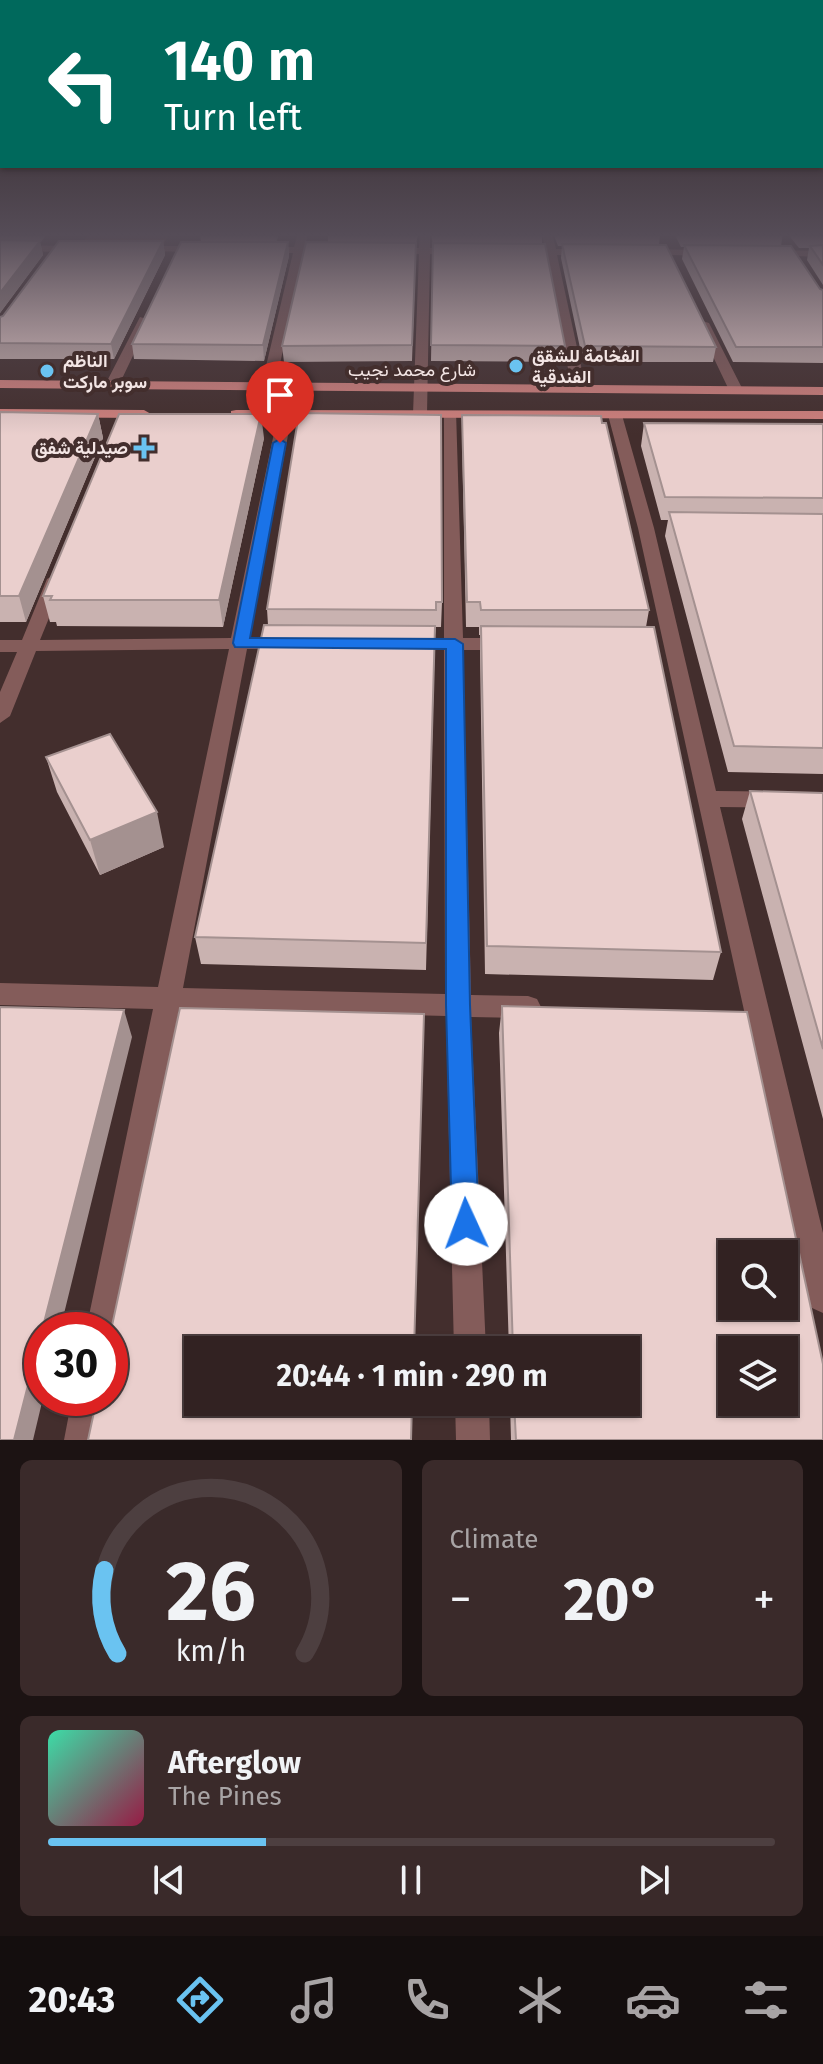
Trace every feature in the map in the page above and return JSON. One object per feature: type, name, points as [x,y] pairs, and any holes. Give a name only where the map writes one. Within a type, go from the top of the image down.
[{"type":"main road","name":"شارع محمد نجيب","points":[[0,384],[823,391]]},
{"type":"main road","points":[[0,413],[120,421],[153,414]]},
{"type":"main road","points":[[226,414],[823,415]]},
{"type":"street","points":[[268,387],[287,300]]},
{"type":"street","points":[[420,414],[423,300]]},
{"type":"street","points":[[561,300],[579,389]]},
{"type":"street","points":[[112,385],[152,304]]},
{"type":"street","points":[[695,307],[736,390]]},
{"type":"street","points":[[106,1312],[285,414]]},
{"type":"street","points":[[451,414],[458,1005],[470,1336]]},
{"type":"street","points":[[615,415],[654,528],[663,645],[708,799],[823,1297]]},
{"type":"street","points":[[0,716],[64,559]]},
{"type":"street","points":[[0,646],[302,643]]},
{"type":"street","points":[[394,644],[532,645]]},
{"type":"street","points":[[708,799],[823,800]]},
{"type":"street","points":[[0,994],[552,1007]]},
{"type":"street","points":[[725,1012],[757,1013]]},
{"type":"street","points":[[81,1440],[86,1416]]},
{"type":"street","points":[[472,1416],[473,1440]]},
{"type":"building","points":[[15,300],[133,300],[111,344],[0,343],[0,317]]},
{"type":"building","points":[[153,300],[274,300],[263,345],[132,344]]},
{"type":"building","points":[[293,300],[414,300],[412,345],[282,346]]},
{"type":"building","points":[[432,300],[556,300],[565,346],[431,345]]},
{"type":"building","points":[[575,300],[693,300],[716,347],[585,346]]},
{"type":"building","points":[[712,300],[823,300],[823,347],[736,347]]},
{"type":"building","points":[[0,412],[98,414],[19,596],[0,596]]},
{"type":"building","points":[[299,413],[441,415],[442,602],[436,602],[436,610],[267,609]]},
{"type":"building","points":[[119,414],[261,414],[219,600],[50,600],[52,596],[43,596]]},
{"type":"building","points":[[462,415],[601,416],[602,423],[606,423],[649,610],[481,610],[480,602],[467,602]]},
{"type":"building","points":[[644,423],[823,424],[823,498],[665,497]]},
{"type":"building","points":[[669,512],[823,514],[823,748],[734,746]]},
{"type":"building","points":[[264,625],[435,626],[426,943],[195,937]]},
{"type":"building","points":[[481,626],[654,627],[721,952],[487,946]]},
{"type":"building","points":[[110,734],[157,812],[90,840],[46,757]]},
{"type":"building","points":[[750,791],[823,793],[823,1049]]},
{"type":"building","points":[[502,1006],[747,1012],[796,1240],[718,1240],[718,1320],[798,1320],[798,1248],[823,1364],[823,1440],[516,1440],[515,1416],[640,1416],[640,1336],[513,1336]]},
{"type":"building","points":[[0,1007],[124,1010],[47,1312],[24,1312],[24,1401],[14,1440],[0,1440]]},
{"type":"building","points":[[180,1008],[424,1014],[414,1336],[184,1336],[184,1416],[412,1416],[411,1440],[88,1440],[93,1416],[128,1416],[128,1312],[115,1312]]},
{"type":"place","name":"الفخامة للشقق الفندقية","points":[[516,366]]},
{"type":"place","name":"الناظم سوبر ماركت","points":[[47,371]]},
{"type":"place","name":"صيدلية شفق","points":[[144,448]]},
{"type":"route","points":[[280,443],[241,643],[455,644],[458,1005],[466,1224]]}]
